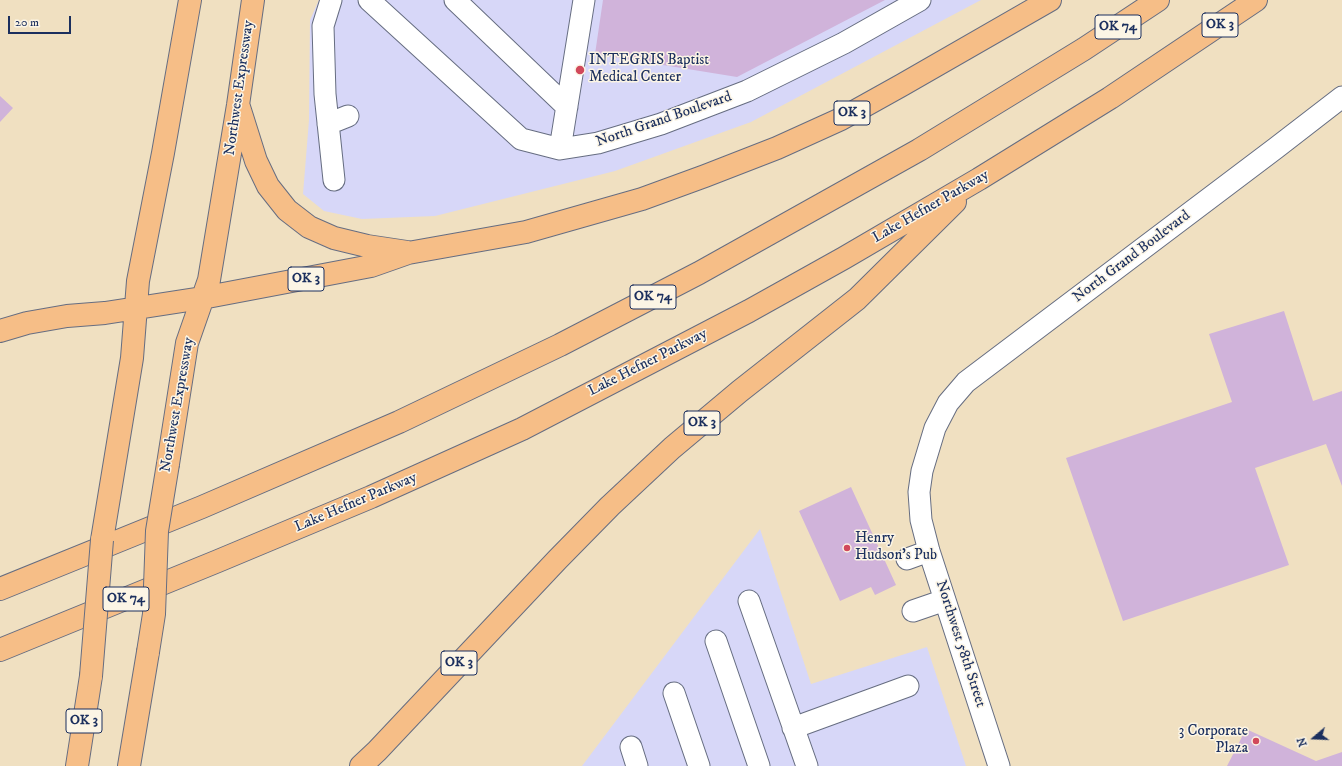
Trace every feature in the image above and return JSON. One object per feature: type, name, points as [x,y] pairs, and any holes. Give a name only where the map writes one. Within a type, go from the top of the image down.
[{"type":"highway","points":[[0,331],[27,323],[67,316],[136,308],[138,281],[163,153],[190,0]]},
{"type":"highway","points":[[247,0],[247,37]]},
{"type":"highway","name":"Northwest Expressway","points":[[129,766],[154,614],[157,531],[187,344],[209,280],[238,105],[253,0]]},
{"type":"highway","name":"OK 3","points":[[76,766],[91,676],[102,540],[132,358],[136,308],[202,298],[371,266],[408,253],[526,232],[642,199],[777,148],[841,119],[1050,0]]},
{"type":"highway","name":"OK 74","points":[[0,589],[202,507],[384,428],[560,345],[699,274],[919,150],[1084,49],[1158,0]]},
{"type":"highway","name":"Lake Hefner Parkway","points":[[0,650],[218,562],[371,497],[522,428],[749,311],[844,258],[979,179],[1110,98],[1256,0]]},
{"type":"highway","points":[[238,105],[256,161],[268,186],[287,210],[309,227],[334,238],[366,246],[408,253]]},
{"type":"highway","name":"OK 3","points":[[361,766],[610,506],[672,448],[740,391],[857,299],[979,179]]},
{"type":"street","points":[[331,0],[323,26],[325,94],[334,180]]},
{"type":"street","name":"North Grand Boulevard","points":[[369,0],[521,139],[560,149],[598,143],[661,124],[747,91],[844,43],[920,0]]},
{"type":"street","points":[[455,0],[567,107]]},
{"type":"street","points":[[560,149],[584,0]]},
{"type":"street","name":"North Grand Boulevard","points":[[935,428],[948,403],[966,382],[1276,148],[1342,96]]},
{"type":"street","points":[[328,124],[348,116]]},
{"type":"street","name":"Northwest 58th Street","points":[[935,428],[922,471],[919,492],[921,520],[929,551],[999,766]]},
{"type":"street","points":[[907,559],[929,551]]},
{"type":"street","points":[[913,611],[945,600]]},
{"type":"street","points":[[749,601],[806,766]]},
{"type":"street","points":[[716,641],[759,766]]},
{"type":"street","points":[[793,728],[908,686]]},
{"type":"street","points":[[674,693],[699,766]]},
{"type":"shaded area","name":"INTEGRIS Baptist Medical Center","points":[[319,0],[981,0],[751,122],[615,171],[435,216],[362,219],[324,211],[303,194],[309,120],[310,20]]},
{"type":"shaded area","points":[[760,529],[811,684],[927,647],[966,766],[582,766]]},
{"type":"building","points":[[603,0],[885,0],[737,77],[595,54]]},
{"type":"building","points":[[0,96],[13,108],[0,122]]},
{"type":"building","points":[[1284,311],[1313,401],[1342,391],[1342,486],[1326,444],[1255,468],[1289,565],[1123,621],[1066,458],[1232,402],[1209,334]]},
{"type":"building","name":"Henry Hudson's Pub","points":[[851,487],[896,585],[875,595],[871,587],[840,601],[799,511]]},
{"type":"building","name":"3 Corporate Plaza","points":[[1246,729],[1316,761],[1342,752],[1342,766],[1227,766]]},
{"type":"place","name":"INTEGRIS Baptist Medical Center","points":[[580,70]]},
{"type":"place","name":"Henry Hudson's Pub","points":[[847,548]]},
{"type":"place","name":"3 Corporate Plaza","points":[[1256,741]]}]
